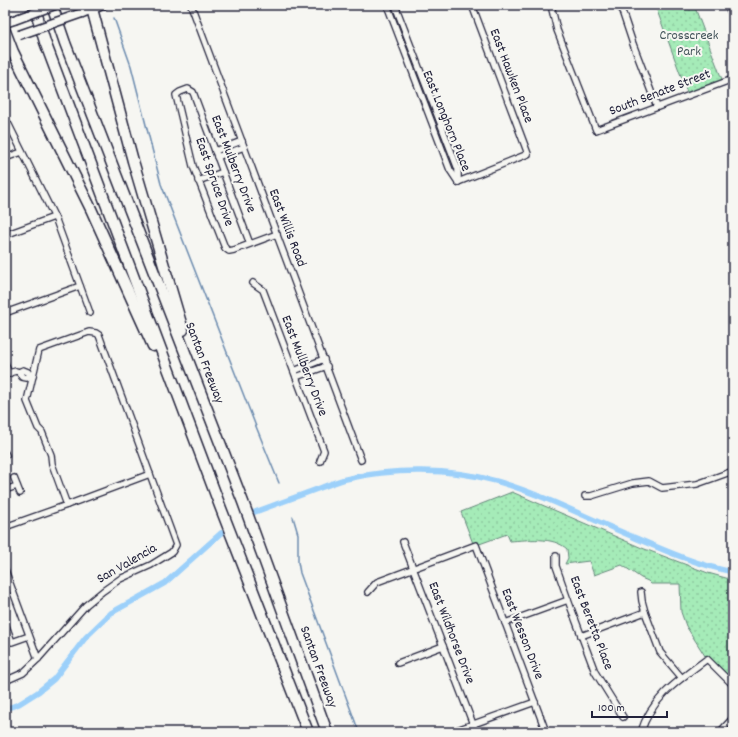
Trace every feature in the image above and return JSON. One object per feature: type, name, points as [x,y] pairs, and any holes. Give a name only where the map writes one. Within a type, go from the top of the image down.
[{"type":"highway","points":[[34,5],[45,42],[220,506],[308,732]]},
{"type":"highway","name":"Santan Freeway","points":[[54,5],[65,43],[243,502],[327,732]]},
{"type":"highway","points":[[92,7],[118,107],[167,280],[243,502]]},
{"type":"highway","points":[[6,37],[95,216],[146,329],[177,403],[196,440]]},
{"type":"main road","points":[[5,23],[54,5]]},
{"type":"main road","points":[[6,37],[19,35],[82,13],[92,7],[103,5]]},
{"type":"street","name":"East Willis Road","points":[[191,5],[361,460]]},
{"type":"street","name":"East Longhorn Place","points":[[387,5],[450,170],[458,182]]},
{"type":"street","name":"East Longhorn Place","points":[[395,5],[458,169],[458,182]]},
{"type":"street","name":"East Hawken Place","points":[[458,182],[528,154],[472,5]]},
{"type":"street","name":"South Senate Street","points":[[551,5],[557,30],[596,130],[733,79]]},
{"type":"street","points":[[620,5],[657,107]]},
{"type":"street","points":[[728,5],[733,18]]},
{"type":"street","points":[[396,27],[403,24]]},
{"type":"street","points":[[413,72],[420,69]]},
{"type":"street","name":"East Spruce Drive","points":[[193,92],[188,90],[180,92],[176,95],[198,181],[225,248],[229,251],[250,244]]},
{"type":"street","name":"East Mulberry Drive","points":[[193,92],[250,244]]},
{"type":"street","points":[[429,114],[436,112]]},
{"type":"street","points":[[5,122],[8,123],[54,217],[90,313]]},
{"type":"street","points":[[216,154],[243,144]]},
{"type":"street","points":[[5,158],[22,152]]},
{"type":"street","points":[[445,157],[452,153]]},
{"type":"street","points":[[198,181],[223,172]]},
{"type":"street","points":[[5,235],[54,217]]},
{"type":"street","points":[[250,244],[277,234]]},
{"type":"street","name":"East Mullberry Drive","points":[[253,283],[263,290],[294,371],[324,451],[320,461]]},
{"type":"street","points":[[5,313],[80,286]]},
{"type":"street","name":"San Valencia","points":[[5,681],[23,673],[38,660],[86,604],[120,579],[151,565],[172,552],[176,545],[99,335],[96,333],[89,332],[39,350],[27,401],[51,455],[52,464],[67,505]]},
{"type":"street","points":[[294,371],[324,359]]},
{"type":"street","points":[[5,363],[7,374],[23,370],[32,376]]},
{"type":"street","points":[[307,366],[309,372]]},
{"type":"street","points":[[296,377],[326,366]]},
{"type":"street","points":[[585,496],[591,496],[633,483],[649,481],[662,488],[697,484],[733,471]]},
{"type":"street","points":[[5,528],[150,474]]},
{"type":"street","points":[[14,478],[20,493]]},
{"type":"street","points":[[5,490],[17,486]]},
{"type":"street","name":"East Wildhorse Drive","points":[[403,542],[476,732]]},
{"type":"street","name":"East Wesson Drive","points":[[413,568],[476,545],[546,732]]},
{"type":"street","name":"East Beretta Place","points":[[556,556],[556,566],[595,672],[623,717]]},
{"type":"street","points":[[368,592],[377,582],[413,568]]},
{"type":"street","points":[[5,570],[38,660]]},
{"type":"street","points":[[641,592],[645,612],[660,652],[682,678]]},
{"type":"street","points":[[505,623],[568,600]]},
{"type":"street","points":[[581,636],[645,612]]},
{"type":"street","points":[[5,623],[12,642],[29,636]]},
{"type":"street","points":[[398,663],[443,646]]},
{"type":"street","points":[[640,732],[651,709],[663,694],[707,659],[733,685]]},
{"type":"street","points":[[452,732],[535,702]]},
{"type":"street","points":[[720,732],[733,718]]},
{"type":"green space","name":"Crosscreek Park","points":[[655,5],[694,5],[723,82],[688,95]]},
{"type":"green space","points":[[512,492],[642,548],[708,573],[733,580],[733,670],[726,678],[707,659],[686,626],[681,612],[680,584],[651,584],[622,565],[594,575],[589,561],[565,564],[568,558],[567,549],[555,542],[547,540],[510,541],[507,534],[474,546],[461,512]]},
{"type":"waterway","points":[[114,18],[131,66],[161,184],[279,483]]},
{"type":"waterway","points":[[255,512],[339,481],[364,475],[402,471],[460,474],[496,481],[527,491],[674,554],[718,569],[733,572]]},
{"type":"waterway","points":[[293,517],[298,534],[298,562],[300,573],[359,732]]},
{"type":"waterway","points":[[5,709],[19,704],[38,692],[54,679],[86,637],[111,613],[165,583],[221,533]]}]
